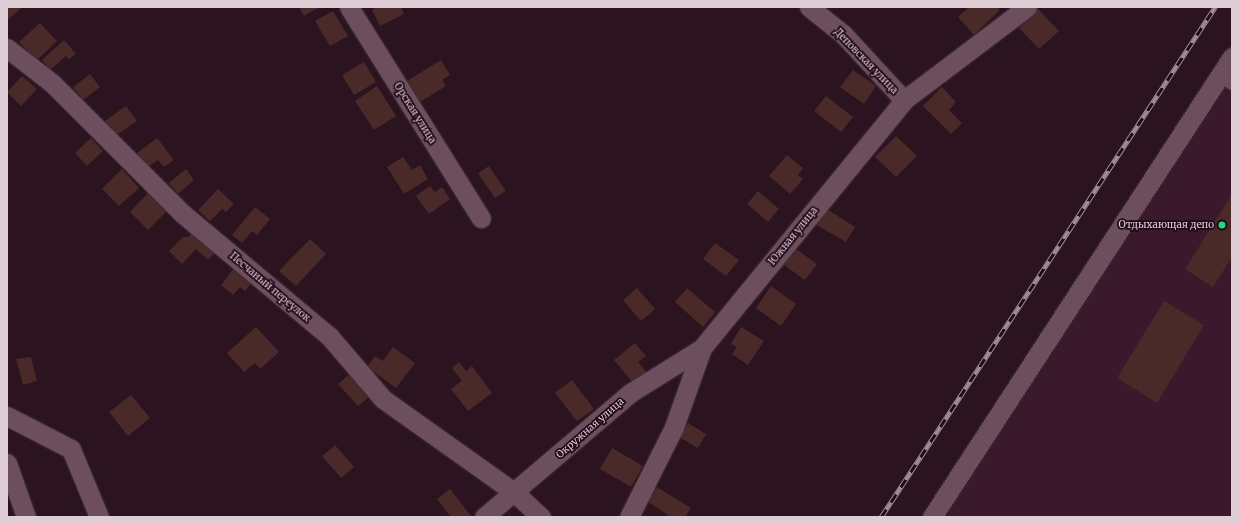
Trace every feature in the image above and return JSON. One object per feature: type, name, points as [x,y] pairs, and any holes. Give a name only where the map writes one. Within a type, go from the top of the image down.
[{"type":"street","name":"Орская улица","points":[[348,7],[481,218]]},
{"type":"street","name":"Деповская улица","points":[[809,7],[842,34],[904,100]]},
{"type":"street","name":"Южная улица","points":[[628,517],[674,427],[702,348],[904,100],[1027,7]]},
{"type":"street","name":"Песчаный переулок","points":[[7,48],[52,84],[183,214],[329,336],[382,399],[514,492],[541,517]]},
{"type":"street","points":[[932,517],[1226,81],[1232,57]]},
{"type":"street","name":"Окружная улица","points":[[484,517],[630,393],[702,348]]},
{"type":"street","points":[[7,416],[71,449],[99,517]]},
{"type":"street","points":[[7,463],[26,517]]},
{"type":"shaded area","points":[[1232,43],[1232,517],[945,517]]},
{"type":"building","points":[[7,7],[23,7],[7,20]]},
{"type":"building","points":[[299,7],[320,7],[304,16]]},
{"type":"building","points":[[377,7],[401,7],[404,14],[380,26],[372,10]]},
{"type":"building","points":[[969,7],[997,7],[1000,10],[974,35],[958,17]]},
{"type":"building","points":[[1038,9],[1059,31],[1039,49],[1019,28]]},
{"type":"building","points":[[333,11],[348,36],[330,46],[315,21]]},
{"type":"building","points":[[40,23],[57,41],[36,61],[19,42]]},
{"type":"building","points":[[64,40],[76,54],[69,59],[66,56],[50,70],[42,60]]},
{"type":"building","points":[[441,60],[450,75],[442,80],[446,86],[420,102],[407,81]]},
{"type":"building","points":[[364,62],[376,82],[354,95],[342,75]]},
{"type":"building","points":[[853,70],[876,86],[864,104],[840,87]]},
{"type":"building","points":[[90,74],[100,87],[83,100],[73,87]]},
{"type":"building","points":[[22,76],[37,89],[21,106],[7,92]]},
{"type":"building","points":[[377,86],[396,116],[374,130],[355,101]]},
{"type":"building","points":[[942,87],[956,102],[949,110],[962,123],[951,134],[923,106]]},
{"type":"building","points":[[826,96],[853,117],[841,132],[814,111]]},
{"type":"building","points":[[126,106],[137,121],[115,136],[105,121]]},
{"type":"building","points":[[896,136],[917,156],[896,177],[875,157]]},
{"type":"building","points":[[91,138],[103,151],[87,166],[75,153]]},
{"type":"building","points":[[157,138],[174,160],[164,167],[158,160],[148,167],[137,153]]},
{"type":"building","points":[[787,155],[803,168],[798,175],[803,179],[790,194],[769,176]]},
{"type":"building","points":[[403,157],[412,170],[420,165],[428,179],[404,194],[387,167]]},
{"type":"building","points":[[489,166],[506,191],[495,198],[478,173]]},
{"type":"building","points":[[122,169],[139,188],[119,206],[102,189]]},
{"type":"building","points":[[186,169],[194,180],[178,194],[169,183]]},
{"type":"building","points":[[430,186],[435,192],[442,187],[450,199],[429,214],[416,196]]},
{"type":"building","points":[[218,189],[234,204],[226,212],[222,209],[210,221],[198,210]]},
{"type":"building","points":[[758,191],[779,209],[768,222],[747,204]]},
{"type":"building","points":[[148,193],[167,211],[148,230],[130,212]]},
{"type":"building","name":"Отдыхающая депо","points":[[1232,194],[1232,257],[1213,287],[1185,269]]},
{"type":"building","points":[[255,207],[270,219],[257,235],[252,231],[242,243],[232,235]]},
{"type":"building","points":[[825,208],[855,227],[846,242],[815,224]]},
{"type":"building","points":[[194,230],[217,251],[208,260],[196,249],[182,264],[169,251],[183,237],[188,237]]},
{"type":"building","points":[[310,239],[326,254],[296,286],[279,271]]},
{"type":"building","points":[[715,243],[739,260],[726,276],[703,259]]},
{"type":"building","points":[[796,249],[817,264],[805,280],[784,265]]},
{"type":"building","points":[[235,267],[253,281],[245,291],[240,287],[233,295],[221,285]]},
{"type":"building","points":[[771,286],[796,304],[781,326],[756,308]]},
{"type":"building","points":[[637,288],[655,309],[641,321],[623,300]]},
{"type":"building","points":[[687,288],[715,312],[703,327],[675,302]]},
{"type":"building","points":[[1164,301],[1204,325],[1157,403],[1117,378]]},
{"type":"building","points":[[256,327],[279,352],[260,369],[255,363],[244,372],[227,353]]},
{"type":"building","points":[[741,327],[764,341],[748,365],[732,354],[737,347],[731,344]]},
{"type":"building","points":[[635,343],[646,356],[638,362],[647,373],[634,384],[614,360]]},
{"type":"building","points":[[393,347],[415,363],[396,388],[367,367],[375,356],[383,361]]},
{"type":"building","points":[[31,357],[37,381],[23,385],[16,359]]},
{"type":"building","points":[[459,362],[466,371],[472,366],[492,393],[468,411],[451,389],[462,381],[452,368]]},
{"type":"building","points":[[351,373],[371,395],[358,406],[338,384]]},
{"type":"building","points":[[572,380],[594,409],[577,421],[555,393]]},
{"type":"building","points":[[131,395],[150,418],[128,436],[109,412]]},
{"type":"building","points":[[688,423],[706,434],[698,448],[679,437]]},
{"type":"building","points":[[335,445],[354,467],[341,478],[322,456]]},
{"type":"building","points":[[612,448],[643,466],[631,487],[600,469]]},
{"type":"building","points":[[655,486],[691,508],[685,517],[671,517],[645,500]]},
{"type":"building","points":[[450,489],[471,516],[470,517],[451,517],[437,499]]},
{"type":"railway","points":[[881,517],[1215,7]]},
{"type":"place","name":"Отдыхающая депо","points":[[1222,225]]}]
